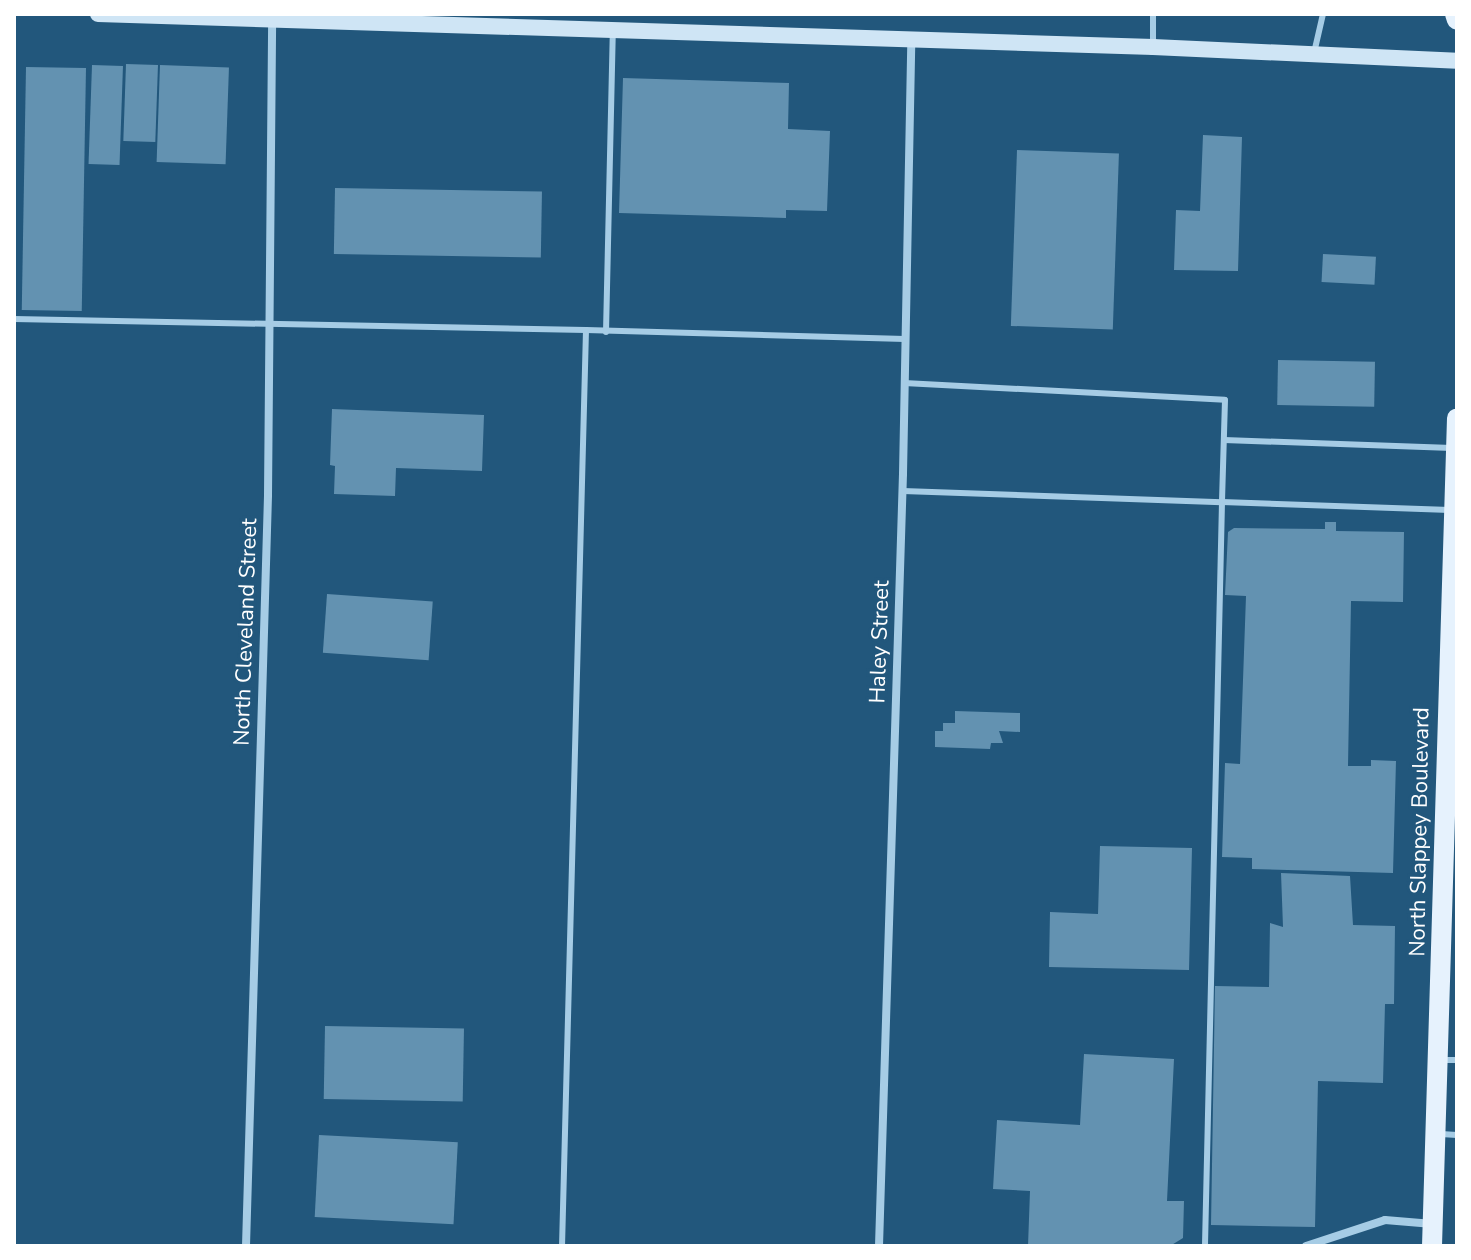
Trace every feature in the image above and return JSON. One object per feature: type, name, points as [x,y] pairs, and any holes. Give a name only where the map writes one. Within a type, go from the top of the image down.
[{"type":"main road","points":[[98,14],[272,19],[385,18],[613,30],[1153,47],[1457,61]]},
{"type":"main road","points":[[1455,14],[1457,20]]},
{"type":"main road","name":"North Slappey Boulevard","points":[[1432,1246],[1447,1134],[1457,418]]},
{"type":"street","name":"North Cleveland Street","points":[[246,1246],[270,325],[272,19]]},
{"type":"street","name":"Haley Street","points":[[879,1246],[903,491],[911,39]]},
{"type":"street","points":[[1306,1246],[1385,1220],[1433,1224]]},
{"type":"lane","points":[[1153,14],[1153,47]]},
{"type":"lane","points":[[1314,54],[1323,14]]},
{"type":"lane","points":[[606,332],[613,30]]},
{"type":"lane","points":[[14,319],[905,339]]},
{"type":"lane","points":[[562,1246],[586,330]]},
{"type":"lane","points":[[904,383],[1225,400],[1205,1246]]},
{"type":"lane","points":[[1224,440],[1456,448]]},
{"type":"lane","points":[[903,491],[1454,510]]},
{"type":"building","points":[[126,64],[158,65],[155,142],[123,141]]},
{"type":"building","points":[[92,65],[123,66],[120,165],[89,164]]},
{"type":"building","points":[[160,65],[229,67],[226,164],[157,162]]},
{"type":"building","points":[[26,67],[86,68],[82,311],[22,310]]},
{"type":"building","points":[[623,78],[789,83],[788,129],[830,131],[827,211],[786,210],[786,218],[619,213]]},
{"type":"building","points":[[1203,135],[1242,137],[1238,271],[1174,270],[1176,210],[1200,211]]},
{"type":"building","points":[[1017,150],[1119,154],[1113,329],[1011,326]]},
{"type":"building","points":[[335,188],[542,192],[541,258],[334,254]]},
{"type":"building","points":[[1323,254],[1376,257],[1374,285],[1322,282]]},
{"type":"building","points":[[1278,360],[1375,362],[1374,407],[1277,405]]},
{"type":"building","points":[[332,409],[484,415],[482,471],[396,468],[395,496],[334,494],[335,466],[330,465]]},
{"type":"building","points":[[1325,522],[1336,522],[1336,531],[1404,532],[1403,602],[1351,601],[1348,766],[1371,766],[1371,760],[1396,761],[1393,873],[1252,869],[1252,858],[1222,857],[1225,763],[1240,764],[1246,596],[1225,595],[1228,532],[1234,528],[1325,529]]},
{"type":"building","points":[[327,594],[433,601],[429,660],[323,653]]},
{"type":"building","points":[[955,711],[1020,713],[1020,732],[999,731],[1003,743],[991,743],[990,749],[935,747],[935,731],[943,731],[943,723],[955,723]]},
{"type":"building","points":[[1100,846],[1192,848],[1189,970],[1049,967],[1050,912],[1098,914]]},
{"type":"building","points":[[1281,873],[1350,876],[1353,925],[1395,926],[1394,1004],[1385,1004],[1383,1083],[1318,1081],[1315,1227],[1211,1225],[1215,986],[1269,987],[1270,923],[1283,927]]},
{"type":"building","points":[[325,1026],[464,1028],[463,1101],[324,1099]]},
{"type":"building","points":[[1084,1054],[1174,1059],[1167,1201],[1184,1201],[1183,1238],[1170,1246],[1028,1246],[1030,1191],[993,1189],[997,1120],[1080,1125]]},
{"type":"building","points":[[319,1135],[458,1142],[454,1224],[315,1217]]}]
